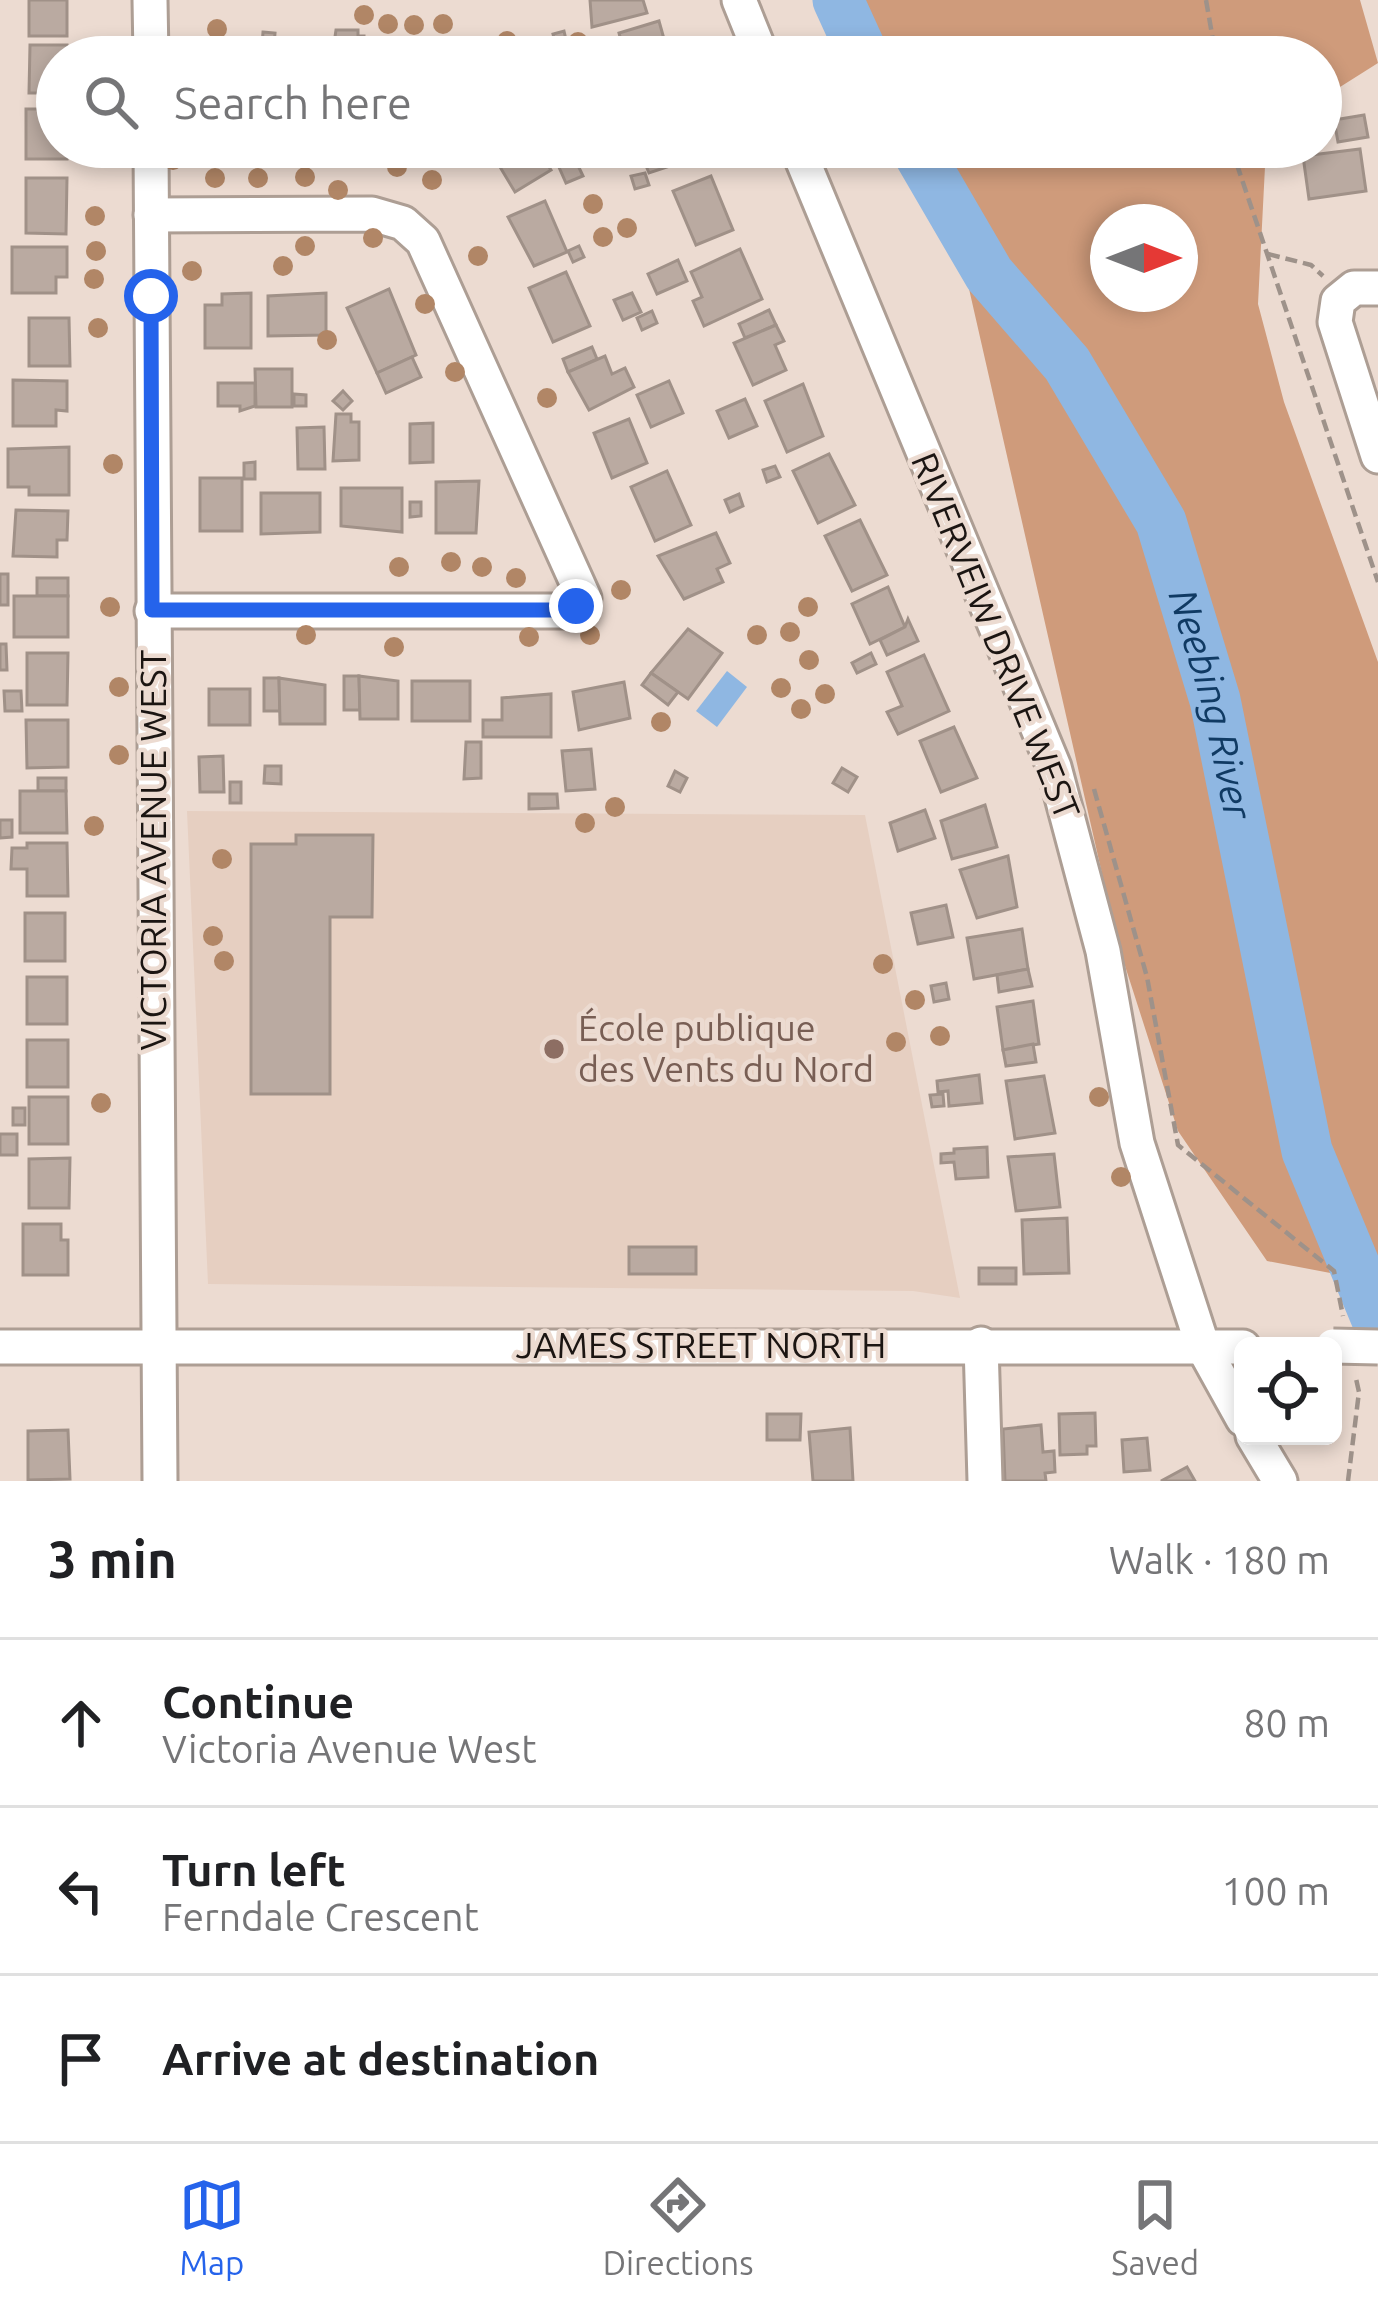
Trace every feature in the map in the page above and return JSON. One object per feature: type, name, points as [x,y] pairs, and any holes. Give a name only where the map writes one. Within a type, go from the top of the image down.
[{"type":"street","points":[[150,0],[151,36]]},
{"type":"street","points":[[739,0],[754,36]]},
{"type":"street","name":"VICTORIA AVENUE WEST","points":[[151,168],[160,1481]]},
{"type":"street","name":"RIVERVEIW DRIVE WEST","points":[[806,168],[1054,767],[1103,951],[1137,1143],[1203,1347],[1234,1403]]},
{"type":"street","points":[[151,215],[372,214],[403,223],[423,241],[584,598],[565,610],[152,610]]},
{"type":"street","points":[[1362,292],[1338,301],[1335,322],[1378,456]]},
{"type":"street","points":[[981,1344],[985,1481]]},
{"type":"street","points":[[1342,1346],[1378,1347]]},
{"type":"street","name":"JAMES STREET NORTH","points":[[0,1347],[1234,1347]]},
{"type":"street","points":[[1258,1445],[1280,1481]]},
{"type":"path","points":[[1206,0],[1212,36]]},
{"type":"path","points":[[1238,168],[1378,582]]},
{"type":"path","points":[[1266,254],[1311,265],[1362,292]]},
{"type":"shaded area","points":[[864,0],[1360,0],[1378,63],[1342,86],[1342,36],[880,36]]},
{"type":"shaded area","points":[[936,168],[1265,168],[1258,304],[1284,402],[1378,662],[1378,1282],[1267,1261],[1178,1131],[1118,944],[947,192]]},
{"type":"shaded area","name":"École publique des Vents du Nord","points":[[187,811],[865,815],[960,1298],[913,1291],[208,1284]]},
{"type":"water","points":[[727,671],[747,687],[717,727],[696,711]]},
{"type":"building","points":[[29,0],[67,0],[67,36],[29,36]]},
{"type":"building","points":[[590,0],[643,0],[647,13],[592,27]]},
{"type":"building","points":[[659,21],[663,36],[620,36]]},
{"type":"building","points":[[336,30],[358,30],[358,36],[335,36]]},
{"type":"building","points":[[30,45],[36,45],[36,93],[29,93]]},
{"type":"building","points":[[26,109],[36,109],[36,159],[26,159]]},
{"type":"building","points":[[1364,115],[1368,137],[1342,141],[1342,119]]},
{"type":"building","points":[[1360,149],[1366,191],[1309,199],[1305,168],[1342,168],[1342,151]]},
{"type":"building","points":[[501,168],[551,170],[515,192]]},
{"type":"building","points":[[559,168],[579,168],[583,176],[566,183]]},
{"type":"building","points":[[645,173],[649,185],[635,189],[631,176]]},
{"type":"building","points":[[711,176],[733,230],[696,245],[673,191]]},
{"type":"building","points":[[26,178],[67,178],[66,234],[26,233]]},
{"type":"building","points":[[545,201],[567,252],[534,266],[508,217]]},
{"type":"building","points":[[579,246],[584,257],[573,262],[568,251]]},
{"type":"building","points":[[12,247],[67,247],[67,277],[56,277],[56,293],[12,293]]},
{"type":"building","points":[[740,249],[762,299],[704,326],[693,301],[702,297],[691,272]]},
{"type":"building","points":[[678,260],[687,281],[657,294],[648,274]]},
{"type":"building","points":[[566,272],[590,326],[553,342],[529,288]]},
{"type":"building","points":[[389,289],[416,355],[377,373],[347,308]]},
{"type":"building","points":[[251,293],[251,348],[205,348],[205,305],[222,305],[222,294]]},
{"type":"building","points":[[326,293],[326,335],[268,336],[268,296]]},
{"type":"building","points":[[632,293],[641,312],[623,320],[614,300]]},
{"type":"building","points":[[769,310],[776,325],[745,338],[739,324]]},
{"type":"building","points":[[652,311],[657,323],[642,330],[637,318]]},
{"type":"building","points":[[29,318],[69,318],[70,366],[29,366]]},
{"type":"building","points":[[776,325],[784,341],[775,345],[786,370],[753,385],[734,343]]},
{"type":"building","points":[[592,347],[597,359],[568,372],[563,359]]},
{"type":"building","points":[[605,356],[612,374],[625,368],[634,387],[589,410],[568,372]]},
{"type":"building","points":[[412,357],[421,377],[386,393],[377,373]]},
{"type":"building","points":[[255,369],[292,369],[292,407],[256,407]]},
{"type":"building","points":[[13,380],[67,381],[67,411],[56,410],[56,426],[13,426]]},
{"type":"building","points":[[669,381],[683,413],[651,427],[637,395]]},
{"type":"building","points":[[218,383],[255,383],[255,406],[240,411],[240,406],[218,406]]},
{"type":"building","points":[[803,384],[823,436],[787,452],[765,401]]},
{"type":"building","points":[[343,391],[352,401],[343,410],[333,401]]},
{"type":"building","points":[[294,394],[306,395],[306,406],[294,406]]},
{"type":"building","points":[[745,399],[757,426],[729,438],[717,411]]},
{"type":"building","points":[[336,414],[351,414],[351,422],[359,422],[359,460],[333,461]]},
{"type":"building","points":[[629,419],[647,463],[612,478],[594,433]]},
{"type":"building","points":[[433,423],[433,462],[410,463],[410,424]]},
{"type":"building","points":[[324,427],[325,469],[298,469],[297,428]]},
{"type":"building","points":[[69,447],[69,495],[29,495],[29,487],[8,487],[8,449]]},
{"type":"building","points":[[829,454],[855,505],[818,523],[793,471]]},
{"type":"building","points":[[255,462],[255,479],[244,479],[244,463]]},
{"type":"building","points":[[775,466],[780,477],[767,482],[763,470]]},
{"type":"building","points":[[667,471],[691,525],[655,541],[631,487]]},
{"type":"building","points":[[200,478],[242,478],[242,531],[200,531]]},
{"type":"building","points":[[479,481],[476,533],[436,533],[436,482]]},
{"type":"building","points":[[341,488],[402,488],[402,532],[341,526]]},
{"type":"building","points":[[261,493],[320,493],[320,532],[261,534]]},
{"type":"building","points":[[739,494],[743,506],[730,512],[725,500]]},
{"type":"building","points":[[410,502],[421,502],[421,516],[410,517]]},
{"type":"building","points":[[16,510],[68,511],[67,540],[57,540],[57,557],[13,556]]},
{"type":"building","points":[[860,520],[887,575],[852,591],[825,536]]},
{"type":"building","points":[[716,533],[730,563],[717,569],[723,582],[684,599],[658,556]]},
{"type":"building","points":[[0,574],[8,574],[8,605],[0,605]]},
{"type":"building","points":[[37,578],[68,578],[68,596],[37,596]]},
{"type":"building","points":[[888,587],[905,627],[870,644],[852,604]]},
{"type":"building","points":[[14,596],[68,596],[68,637],[14,637]]},
{"type":"building","points":[[908,619],[918,641],[887,655],[880,640],[905,627]]},
{"type":"building","points":[[688,629],[722,653],[688,699],[651,673]]},
{"type":"building","points":[[0,644],[6,644],[7,670],[0,670]]},
{"type":"building","points":[[27,653],[68,653],[67,705],[27,705]]},
{"type":"building","points":[[871,653],[876,664],[857,673],[852,663]]},
{"type":"building","points":[[924,655],[949,711],[898,734],[887,712],[902,706],[887,672]]},
{"type":"building","points":[[651,673],[678,692],[668,705],[642,685]]},
{"type":"building","points":[[344,676],[359,676],[360,710],[344,710]]},
{"type":"building","points":[[359,676],[398,681],[398,719],[360,719]]},
{"type":"building","points":[[264,678],[279,678],[280,711],[264,711]]},
{"type":"building","points":[[279,678],[325,685],[325,724],[280,724]]},
{"type":"building","points":[[412,681],[470,681],[470,721],[412,721]]},
{"type":"building","points":[[624,682],[630,718],[579,730],[573,692]]},
{"type":"building","points":[[209,689],[250,689],[250,725],[209,725]]},
{"type":"building","points":[[4,691],[21,691],[22,711],[5,711]]},
{"type":"building","points":[[551,694],[551,737],[483,737],[483,720],[502,720],[502,698]]},
{"type":"building","points":[[26,720],[68,720],[68,767],[27,768]]},
{"type":"building","points":[[954,727],[977,778],[941,792],[920,741]]},
{"type":"building","points":[[466,742],[481,742],[481,778],[464,779]]},
{"type":"building","points":[[591,749],[595,789],[566,791],[562,751]]},
{"type":"building","points":[[223,756],[224,792],[200,792],[199,757]]},
{"type":"building","points":[[265,766],[281,766],[281,784],[264,783]]},
{"type":"building","points":[[842,768],[857,777],[848,792],[833,783]]},
{"type":"building","points":[[675,771],[687,778],[680,792],[668,786]]},
{"type":"building","points":[[38,778],[66,778],[66,791],[38,791]]},
{"type":"building","points":[[230,782],[241,782],[241,803],[230,803]]},
{"type":"building","points":[[20,791],[66,791],[67,833],[20,833]]},
{"type":"building","points":[[529,794],[557,794],[558,808],[529,809]]},
{"type":"building","points":[[985,805],[997,847],[952,859],[941,821]]},
{"type":"building","points":[[925,810],[935,838],[898,851],[890,823]]},
{"type":"building","points":[[0,820],[12,820],[12,837],[0,838]]},
{"type":"building","points":[[296,835],[373,835],[372,917],[330,917],[330,1094],[251,1094],[251,844],[296,844]]},
{"type":"building","points":[[27,843],[67,843],[68,896],[27,896],[27,869],[11,869],[12,848],[27,848]]},
{"type":"building","points":[[1008,856],[1017,907],[977,918],[960,870]]},
{"type":"building","points":[[946,905],[953,937],[918,944],[911,913]]},
{"type":"building","points":[[25,913],[65,913],[65,961],[25,961]]},
{"type":"building","points":[[1022,929],[1028,969],[974,979],[967,938]]},
{"type":"building","points":[[1028,969],[1032,986],[999,992],[997,975]]},
{"type":"building","points":[[27,977],[67,977],[67,1024],[27,1024]]},
{"type":"building","points":[[946,983],[949,999],[934,1002],[931,986]]},
{"type":"building","points":[[1033,1001],[1039,1044],[1003,1050],[997,1007]]},
{"type":"building","points":[[27,1040],[68,1040],[68,1087],[27,1087]]},
{"type":"building","points":[[1033,1044],[1036,1062],[1006,1066],[1003,1050]]},
{"type":"building","points":[[979,1075],[982,1103],[949,1106],[948,1091],[938,1092],[937,1081]]},
{"type":"building","points":[[1044,1076],[1055,1133],[1015,1139],[1006,1081]]},
{"type":"building","points":[[943,1094],[944,1106],[932,1107],[930,1095]]},
{"type":"building","points":[[29,1097],[68,1097],[68,1144],[29,1144]]},
{"type":"building","points":[[13,1108],[25,1108],[25,1125],[13,1125]]},
{"type":"building","points":[[0,1134],[17,1134],[17,1155],[0,1155]]},
{"type":"building","points":[[987,1147],[988,1177],[956,1179],[954,1162],[941,1163],[941,1154],[954,1153],[954,1149]]},
{"type":"building","points":[[1054,1154],[1060,1207],[1016,1211],[1008,1157]]},
{"type":"building","points":[[70,1158],[69,1208],[29,1208],[29,1159]]},
{"type":"building","points":[[1067,1218],[1069,1273],[1024,1274],[1022,1220]]},
{"type":"building","points":[[23,1224],[61,1224],[61,1240],[68,1240],[68,1275],[23,1275]]},
{"type":"building","points":[[629,1247],[696,1247],[696,1274],[629,1274]]},
{"type":"building","points":[[979,1268],[1016,1268],[1016,1284],[979,1284]]},
{"type":"building","points":[[1095,1413],[1096,1446],[1087,1446],[1087,1454],[1060,1455],[1059,1414]]},
{"type":"building","points":[[767,1414],[801,1414],[800,1440],[767,1440]]},
{"type":"building","points":[[1041,1425],[1043,1452],[1054,1451],[1055,1472],[1045,1473],[1046,1481],[1005,1481],[1003,1429]]},
{"type":"building","points":[[850,1428],[853,1481],[813,1481],[809,1432]]},
{"type":"building","points":[[68,1430],[70,1479],[28,1480],[28,1431]]},
{"type":"building","points":[[1147,1438],[1150,1470],[1124,1472],[1122,1440]]},
{"type":"building","points":[[1187,1467],[1195,1481],[1161,1481]]},
{"type":"waterway","name":"Neebing River","points":[[838,0],[854,36]]},
{"type":"waterway","name":"Neebing River","points":[[927,168],[989,274],[1067,364],[1161,522],[1215,700],[1307,1151],[1378,1322]]},
{"type":"place","name":"École publique des Vents du Nord","points":[[554,1049]]},
{"type":"route","points":[[151,296],[152,610],[565,610],[576,606]]}]
